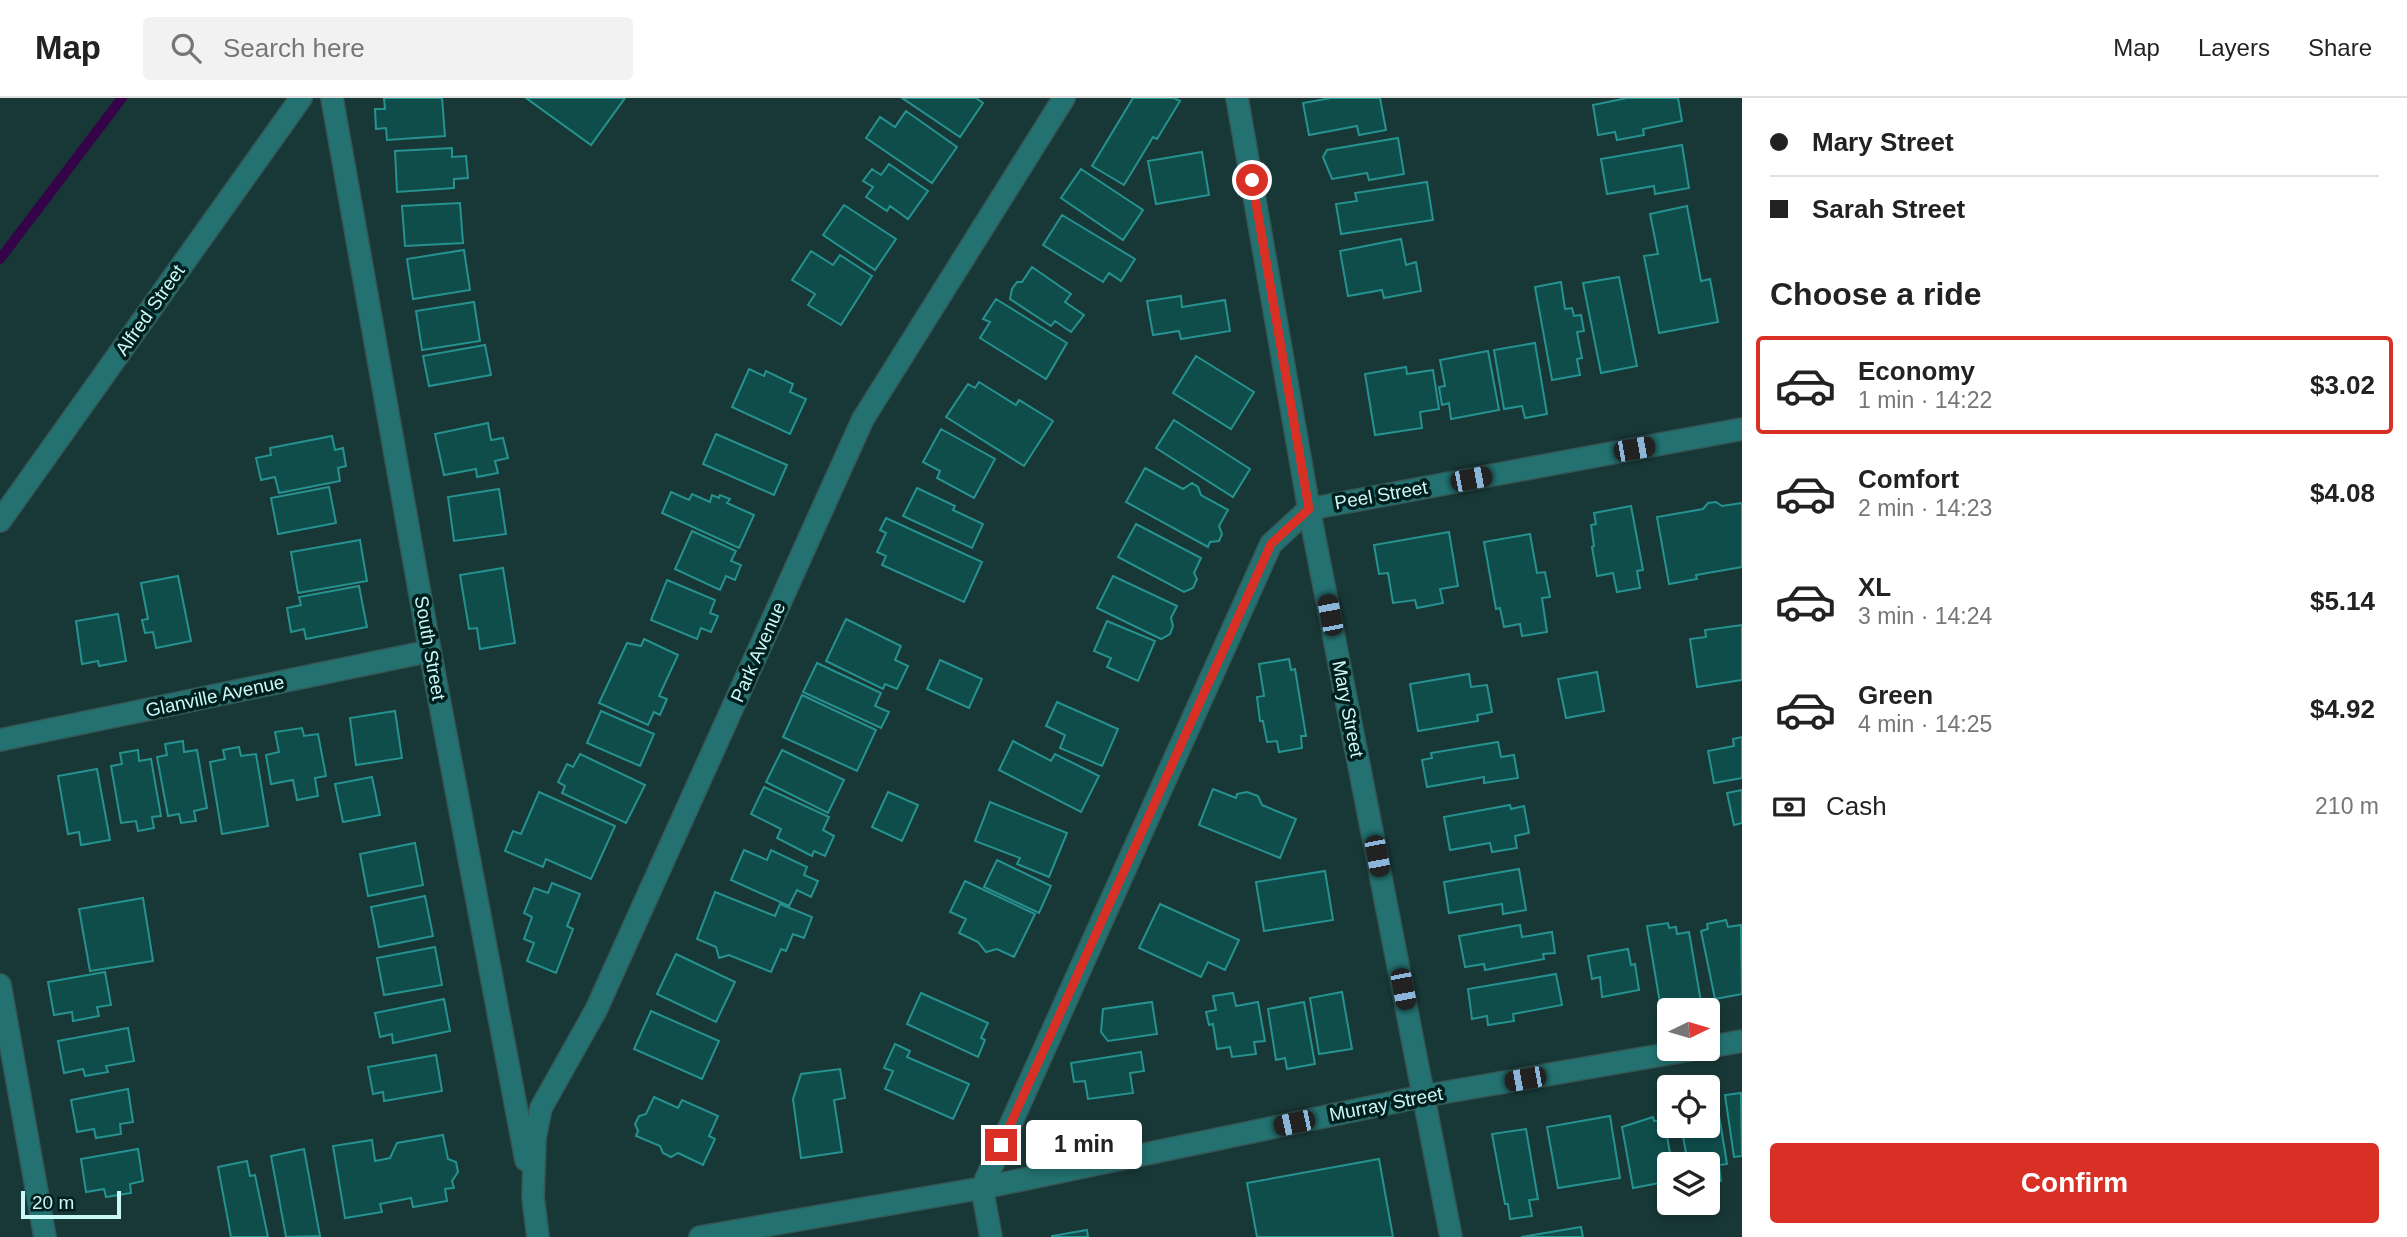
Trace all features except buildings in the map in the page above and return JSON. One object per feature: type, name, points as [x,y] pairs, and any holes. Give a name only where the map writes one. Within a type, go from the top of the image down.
[{"type":"street","name":"Alfred Street","points":[[0,522],[301,98]]},
{"type":"street","name":"South Street","points":[[332,98],[430,651],[533,1196]]},
{"type":"street","name":"Park Avenue","points":[[538,1237],[533,1196],[535,1138],[541,1108],[596,1010],[863,419],[1064,98]]},
{"type":"street","name":"Mary Street","points":[[1237,98],[1309,509],[1451,1237]]},
{"type":"street","name":"Peel Street","points":[[1309,509],[1742,429]]},
{"type":"street","points":[[991,1237],[982,1188],[1271,544],[1309,509]]},
{"type":"street","name":"Glanville Avenue","points":[[0,740],[430,651]]},
{"type":"street","points":[[0,985],[45,1237]]},
{"type":"street","points":[[1720,1045],[1742,1041]]},
{"type":"street","name":"Murray Street","points":[[700,1237],[982,1188],[1424,1096],[1657,1056]]},
{"type":"waterway","points":[[0,259],[122,98]]},
{"type":"route","points":[[1001,1145],[1271,544],[1309,509],[1252,180]]}]
